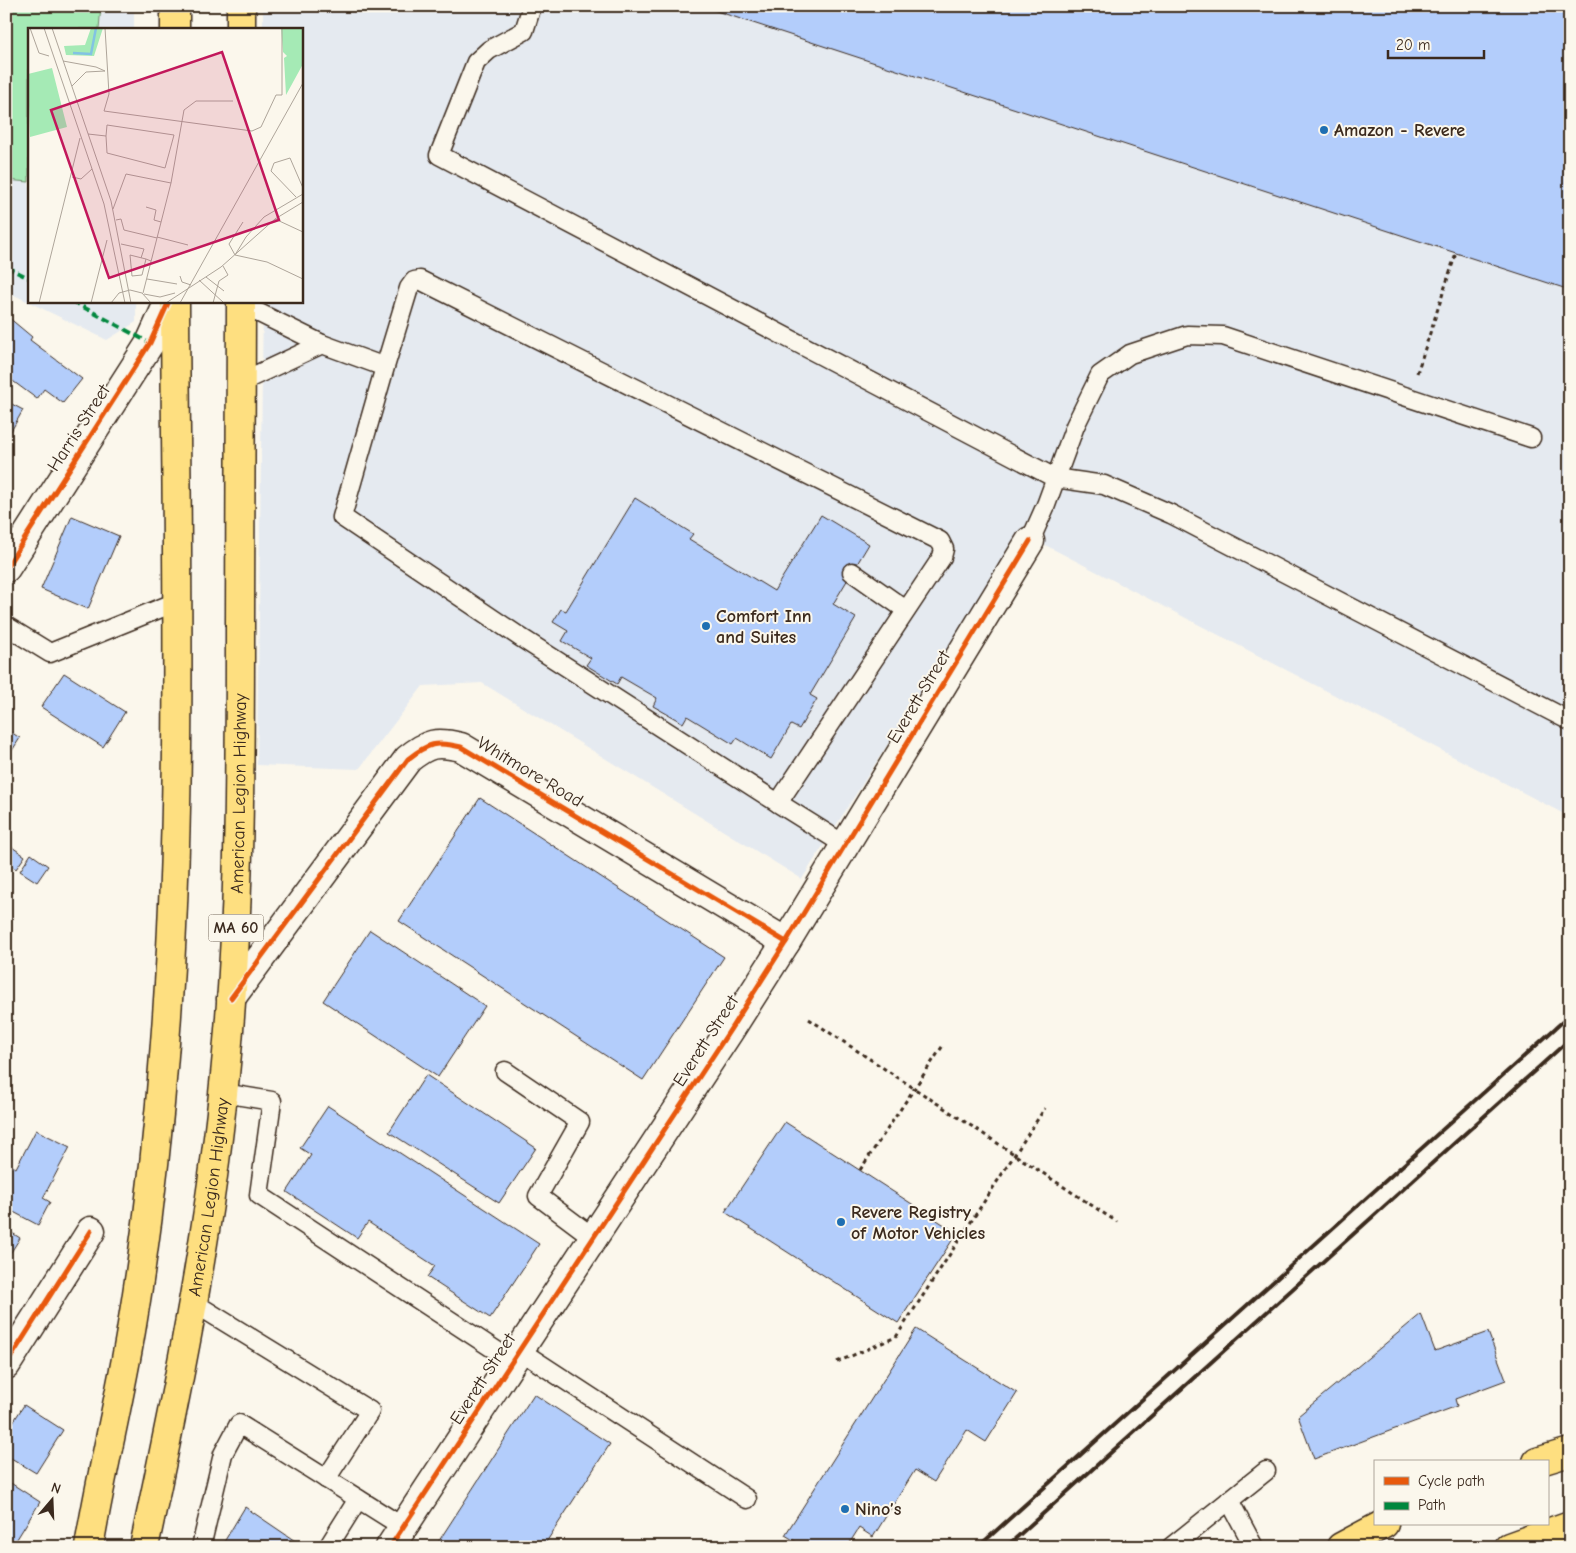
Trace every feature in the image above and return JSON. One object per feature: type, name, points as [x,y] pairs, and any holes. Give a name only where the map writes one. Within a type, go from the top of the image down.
[{"type":"highway","points":[[175,6],[175,28]]},
{"type":"highway","points":[[241,6],[241,28]]},
{"type":"highway","points":[[89,1547],[140,1276],[165,1044],[175,871],[175,302]]},
{"type":"highway","name":"American Legion Highway","points":[[144,1547],[168,1440],[194,1303],[223,1092],[231,998],[240,799],[241,302]]},
{"type":"highway","points":[[1544,1460],[1570,1452]]},
{"type":"highway","points":[[81,1547],[97,1506]]},
{"type":"highway","points":[[1509,1547],[1570,1525]]},
{"type":"highway","points":[[1341,1547],[1380,1526]]},
{"type":"street","name":"Harris Street","points":[[6,568],[150,343],[169,302]]},
{"type":"street","name":"Everett Street","points":[[396,1537],[594,1238],[786,942],[1030,541]]},
{"type":"street","name":"Whitmore Road","points":[[231,998],[408,759],[423,746],[441,742],[461,747],[786,942]]},
{"type":"street","points":[[6,1365],[90,1232]]},
{"type":"lane","points":[[532,6],[524,30],[489,50],[476,62],[439,156],[1055,478],[1104,485],[1172,514],[1570,721]]},
{"type":"lane","points":[[778,803],[942,557],[944,550],[940,542],[420,280],[414,281],[409,288],[385,366],[342,517],[520,637],[778,803],[845,845]]},
{"type":"lane","points":[[241,302],[322,344],[385,366]]},
{"type":"lane","points":[[1030,541],[1046,505],[1075,426],[1100,375],[1130,354],[1187,335],[1223,336],[1531,438]]},
{"type":"lane","points":[[241,382],[322,344]]},
{"type":"lane","points":[[852,572],[906,610]]},
{"type":"lane","points":[[6,626],[50,653],[176,602]]},
{"type":"lane","points":[[505,1071],[580,1122],[538,1196],[594,1238]]},
{"type":"lane","points":[[223,1092],[272,1101],[259,1195],[747,1499]]},
{"type":"lane","points":[[194,1303],[370,1411],[326,1479]]},
{"type":"lane","points":[[201,1547],[223,1454],[239,1424],[358,1499],[396,1537]]},
{"type":"lane","points":[[1171,1547],[1266,1471]]},
{"type":"lane","points":[[328,1547],[358,1499]]},
{"type":"lane","points":[[1229,1500],[1254,1547]]},
{"type":"path","points":[[1409,397],[1456,253]]},
{"type":"path","points":[[809,1019],[1117,1222]]},
{"type":"path","points":[[860,1170],[944,1044]]},
{"type":"path","points":[[837,1362],[896,1337],[1045,1108]]},
{"type":"shaded area","points":[[6,6],[134,6],[134,28],[28,28],[28,302],[6,291]]},
{"type":"shaded area","points":[[263,6],[1570,6],[1570,817],[1022,533],[802,879],[482,683],[423,686],[359,769],[257,765],[263,302],[302,302],[302,28],[263,28]]},
{"type":"shaded area","points":[[29,302],[136,302],[136,322],[107,340]]},
{"type":"green space","points":[[6,6],[101,6],[99,28],[28,28],[28,182],[6,180]]},
{"type":"building","name":"Amazon - Revere","points":[[701,6],[1570,6],[1570,290],[1456,253]]},
{"type":"building","points":[[8,317],[32,337],[30,340],[82,379],[63,403],[44,389],[37,399],[6,376],[6,365],[11,358],[6,354]]},
{"type":"building","points":[[6,401],[23,410],[6,440]]},
{"type":"building","name":"Comfort Inn and Suites","points":[[635,498],[693,534],[689,539],[774,591],[821,515],[869,544],[833,604],[856,618],[810,695],[817,699],[799,729],[791,725],[771,759],[737,738],[733,744],[687,716],[683,723],[653,706],[657,698],[621,677],[617,684],[586,665],[591,658],[562,641],[568,631],[553,622],[561,609],[566,611]]},
{"type":"building","points":[[72,516],[119,536],[88,609],[41,589]]},
{"type":"building","points":[[64,673],[125,712],[103,747],[41,707]]},
{"type":"building","points":[[6,729],[20,738],[6,760]]},
{"type":"building","points":[[480,798],[724,957],[643,1080],[399,921]]},
{"type":"building","points":[[6,843],[25,856],[16,869],[6,863]]},
{"type":"building","points":[[31,854],[48,866],[37,882],[20,871]]},
{"type":"building","points":[[370,930],[485,1006],[438,1077],[323,1001]]},
{"type":"building","points":[[426,1075],[536,1148],[499,1203],[389,1132]]},
{"type":"building","points":[[328,1106],[539,1244],[490,1318],[427,1277],[435,1266],[368,1222],[357,1238],[287,1192],[311,1155],[300,1148]]},
{"type":"building","name":"Revere Registry of Motor Vehicles","points":[[785,1122],[957,1233],[898,1323],[725,1212]]},
{"type":"building","points":[[36,1130],[70,1147],[43,1198],[50,1202],[38,1225],[6,1208],[6,1163],[16,1168]]},
{"type":"building","points":[[6,1229],[20,1238],[6,1260]]},
{"type":"building","points":[[1421,1314],[1435,1351],[1488,1332],[1506,1380],[1455,1399],[1457,1406],[1314,1459],[1298,1416]]},
{"type":"building","points":[[916,1329],[1017,1393],[986,1442],[967,1430],[934,1482],[915,1470],[873,1537],[859,1528],[847,1547],[805,1547],[785,1535]]},
{"type":"building","points":[[534,1394],[610,1444],[543,1547],[435,1547]]},
{"type":"building","points":[[24,1405],[63,1430],[36,1473],[6,1455],[6,1433]]},
{"type":"building","points":[[6,1480],[40,1502],[12,1547],[6,1547]]},
{"type":"building","points":[[245,1507],[304,1547],[221,1547]]},
{"type":"railway","points":[[978,1547],[1570,1015]]},
{"type":"railway","points":[[1006,1547],[1570,1039]]},
{"type":"marked path","points":[[6,267],[28,278]]},
{"type":"marked path","points":[[74,302],[150,343]]},
{"type":"cycle path","points":[[6,568],[150,343],[169,302]]},
{"type":"cycle path","points":[[390,1547],[786,942],[1030,541]]},
{"type":"cycle path","points":[[231,998],[408,759],[427,747],[439,744],[461,747],[786,942]]},
{"type":"cycle path","points":[[6,1365],[91,1231]]},
{"type":"place","name":"Amazon - Revere","points":[[1324,130]]},
{"type":"place","name":"Comfort Inn and Suites","points":[[706,626]]},
{"type":"place","name":"Revere Registry of Motor Vehicles","points":[[841,1222]]},
{"type":"place","name":"Nino’s","points":[[845,1509]]}]
